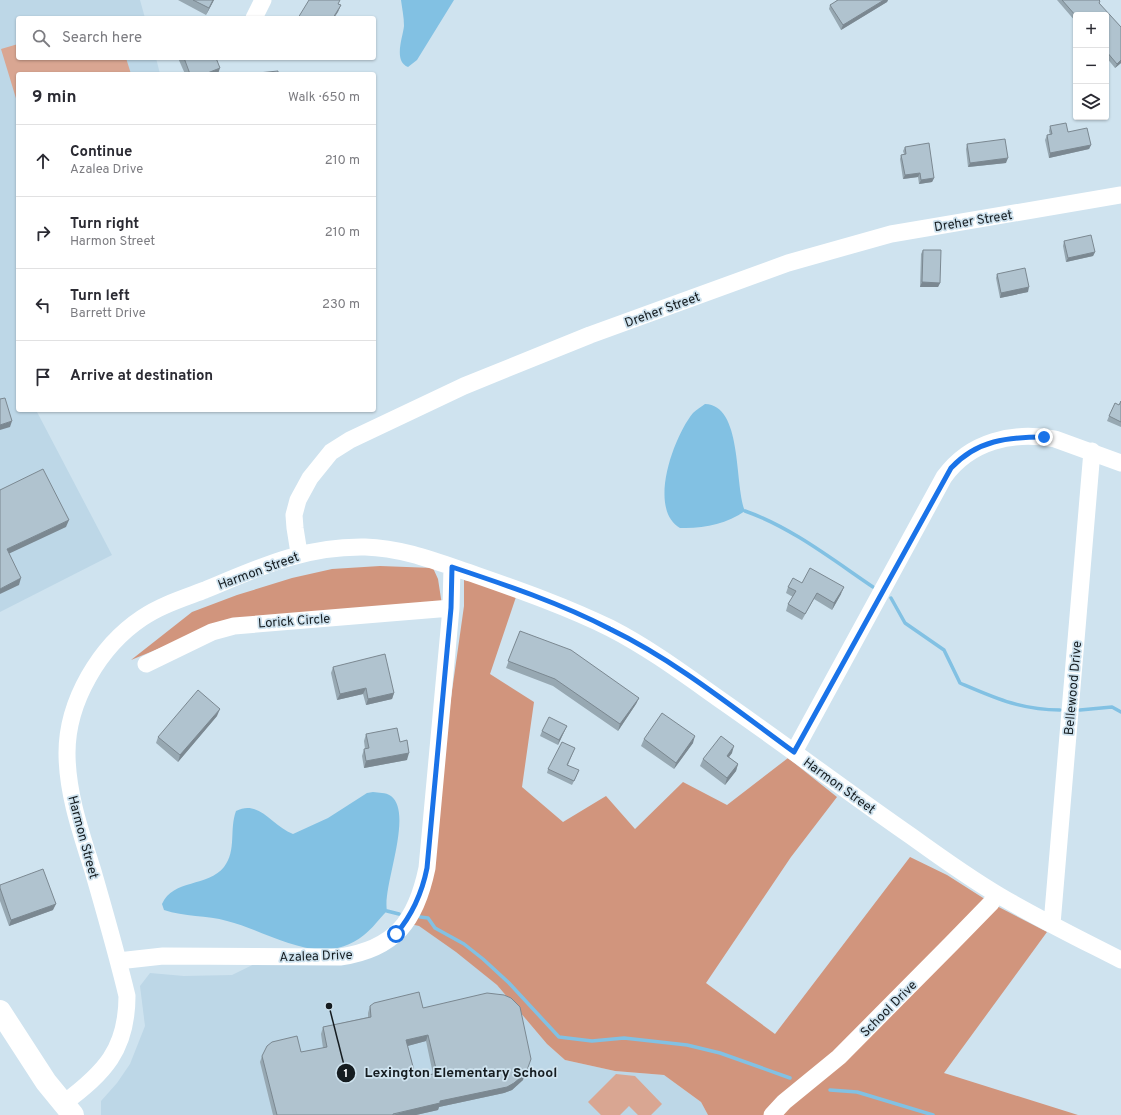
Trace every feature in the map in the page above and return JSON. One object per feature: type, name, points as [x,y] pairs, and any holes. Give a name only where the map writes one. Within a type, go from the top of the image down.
[{"type":"main road","points":[[3,1022],[46,1082],[68,1109]]},
{"type":"street","points":[[255,16],[263,0]]},
{"type":"street","name":"Dreher Street","points":[[299,553],[294,515],[298,500],[310,478],[332,452],[350,440],[464,386],[590,335],[788,263],[891,234],[1121,195]]},
{"type":"street","points":[[794,752],[944,477],[959,460],[968,453],[988,443],[1022,437],[1055,439],[1092,451],[1121,463]]},
{"type":"street","name":"Bellewood Drive","points":[[1052,924],[1092,451]]},
{"type":"street","name":"Harmon Street","points":[[68,1109],[113,1057],[121,1042],[127,1018],[127,996],[83,840],[68,768],[67,748],[70,725],[76,704],[86,681],[108,650],[126,631],[143,617],[181,599],[299,553],[315,550],[365,547],[405,552],[452,567],[571,610],[610,628],[674,667],[908,835],[996,894],[1121,960]]},
{"type":"street","name":"Azalea Drive","points":[[118,961],[163,956],[340,957],[355,955],[376,948],[396,934],[411,914],[421,890],[427,868],[451,608],[452,567]]},
{"type":"street","name":"Lorick Circle","points":[[146,664],[212,632],[234,626],[451,608]]},
{"type":"street","name":"School Drive","points":[[772,1115],[784,1102],[839,1057],[991,903],[996,894]]},
{"type":"shaded area","points":[[0,0],[140,0],[144,16],[16,16],[16,60],[156,60],[160,72],[16,72],[16,412],[37,412],[112,555],[0,612]]},
{"type":"shaded area","points":[[16,45],[16,60],[127,60],[130,72],[16,72],[16,98],[1,49]]},
{"type":"shaded area","points":[[380,566],[433,568],[438,579],[442,605],[214,626],[131,660],[192,612],[237,595],[292,578],[332,569]]},
{"type":"shaded area","points":[[464,580],[488,584],[516,597],[490,674],[534,702],[522,787],[563,822],[606,796],[635,829],[683,782],[727,805],[788,758],[837,797],[791,857],[706,983],[775,1034],[910,857],[947,875],[991,903],[1047,932],[944,1073],[1078,1115],[708,1115],[701,1102],[664,1075],[615,1071],[565,1060],[547,1044],[497,985],[456,952],[419,926],[405,923],[427,868],[464,606]]},
{"type":"shaded area","points":[[405,923],[419,926],[456,951],[497,985],[547,1044],[565,1060],[615,1071],[664,1075],[701,1102],[708,1115],[101,1115],[101,1101],[117,1083],[130,1064],[145,1026],[140,986],[150,973],[184,976],[232,975],[269,957],[340,957]]},
{"type":"shaded area","points":[[616,1074],[635,1076],[662,1104],[651,1115],[638,1115],[629,1106],[620,1115],[601,1115],[588,1102]]},
{"type":"water","points":[[401,0],[454,0],[417,60],[408,67],[403,64],[400,54],[404,26]]},
{"type":"water","points":[[705,404],[717,408],[726,417],[735,448],[745,511],[738,516],[714,525],[697,528],[680,528],[670,519],[665,505],[667,472],[678,438],[693,413]]},
{"type":"water","points":[[367,793],[384,793],[391,796],[397,805],[399,818],[399,834],[389,885],[387,911],[367,933],[347,945],[330,949],[313,949],[296,945],[227,921],[179,914],[164,910],[162,904],[167,896],[174,890],[209,878],[224,867],[232,847],[233,825],[236,811],[244,808],[252,808],[259,811],[293,834],[328,818]]},
{"type":"building","points":[[193,0],[213,0],[209,8]]},
{"type":"building","points":[[309,0],[340,0],[338,4],[341,5],[334,16],[299,16]]},
{"type":"building","points":[[838,0],[884,0],[843,25],[830,5]]},
{"type":"building","points":[[1062,0],[1099,0],[1099,3],[1107,12],[1073,12]]},
{"type":"building","points":[[1109,14],[1121,27],[1121,60],[1117,64],[1109,55]]},
{"type":"building","points":[[185,60],[217,60],[220,68],[210,72],[189,72]]},
{"type":"building","points":[[1066,123],[1068,132],[1087,128],[1091,145],[1050,153],[1047,135],[1052,134],[1050,126]]},
{"type":"building","points":[[1005,139],[1008,158],[970,163],[967,144]]},
{"type":"building","points":[[929,143],[934,178],[921,180],[920,173],[905,175],[901,155],[906,154],[905,147]]},
{"type":"building","points":[[1091,235],[1095,252],[1068,258],[1064,241]]},
{"type":"building","points":[[923,250],[941,250],[940,283],[922,282]]},
{"type":"building","points":[[1025,268],[1029,287],[1001,293],[997,274]]},
{"type":"building","points":[[5,398],[12,421],[0,425],[0,399]]},
{"type":"building","points":[[1121,401],[1121,422],[1109,416],[1115,403],[1119,405]]},
{"type":"building","points":[[43,469],[69,520],[7,549],[21,578],[0,589],[0,490]]},
{"type":"building","points":[[810,568],[844,587],[834,603],[817,593],[805,614],[788,604],[796,591],[788,587],[793,578],[802,583]]},
{"type":"building","points":[[520,631],[571,650],[639,698],[620,724],[555,679],[508,661]]},
{"type":"building","points":[[385,654],[394,693],[368,699],[366,688],[340,694],[333,667]]},
{"type":"building","points":[[198,690],[220,709],[180,755],[158,737]]},
{"type":"building","points":[[662,713],[695,736],[676,763],[644,739]]},
{"type":"building","points":[[549,717],[567,726],[559,740],[542,731]]},
{"type":"building","points":[[397,728],[400,742],[407,740],[409,753],[366,761],[364,749],[369,748],[366,734]]},
{"type":"building","points":[[721,736],[734,746],[727,756],[738,764],[727,778],[703,759]]},
{"type":"building","points":[[562,742],[575,748],[567,765],[579,770],[574,781],[548,769]]},
{"type":"building","points":[[43,869],[56,904],[11,920],[0,885]]},
{"type":"building","points":[[419,992],[423,1008],[487,993],[504,995],[511,998],[520,1007],[531,1059],[526,1073],[507,1087],[440,1101],[440,1103],[393,1115],[277,1115],[262,1056],[267,1046],[272,1042],[297,1036],[301,1052],[327,1047],[323,1027],[371,1017],[370,1006],[374,1003]],"holes":[[[428,1035],[437,1073],[416,1078],[406,1040]]]},
{"type":"waterway","points":[[745,511],[795,535],[873,587]]},
{"type":"waterway","points":[[891,598],[905,623],[944,650],[960,683],[1008,702],[1033,708],[1060,710]]},
{"type":"waterway","points":[[1080,710],[1112,707],[1121,712]]},
{"type":"waterway","points":[[387,911],[399,914]]},
{"type":"waterway","points":[[420,917],[428,918],[435,928],[464,944],[483,959],[509,983],[559,1037],[592,1041],[624,1038],[687,1045],[720,1053],[790,1078]]},
{"type":"waterway","points":[[830,1090],[857,1092],[933,1115]]},
{"type":"place","name":"Lexington Elementary School","points":[[329,1006]]},
{"type":"route","points":[[396,934],[411,914],[421,890],[427,868],[451,608],[452,567],[571,610],[636,642],[794,752],[944,477],[951,468],[968,453],[988,443],[1022,437],[1044,437]]}]
